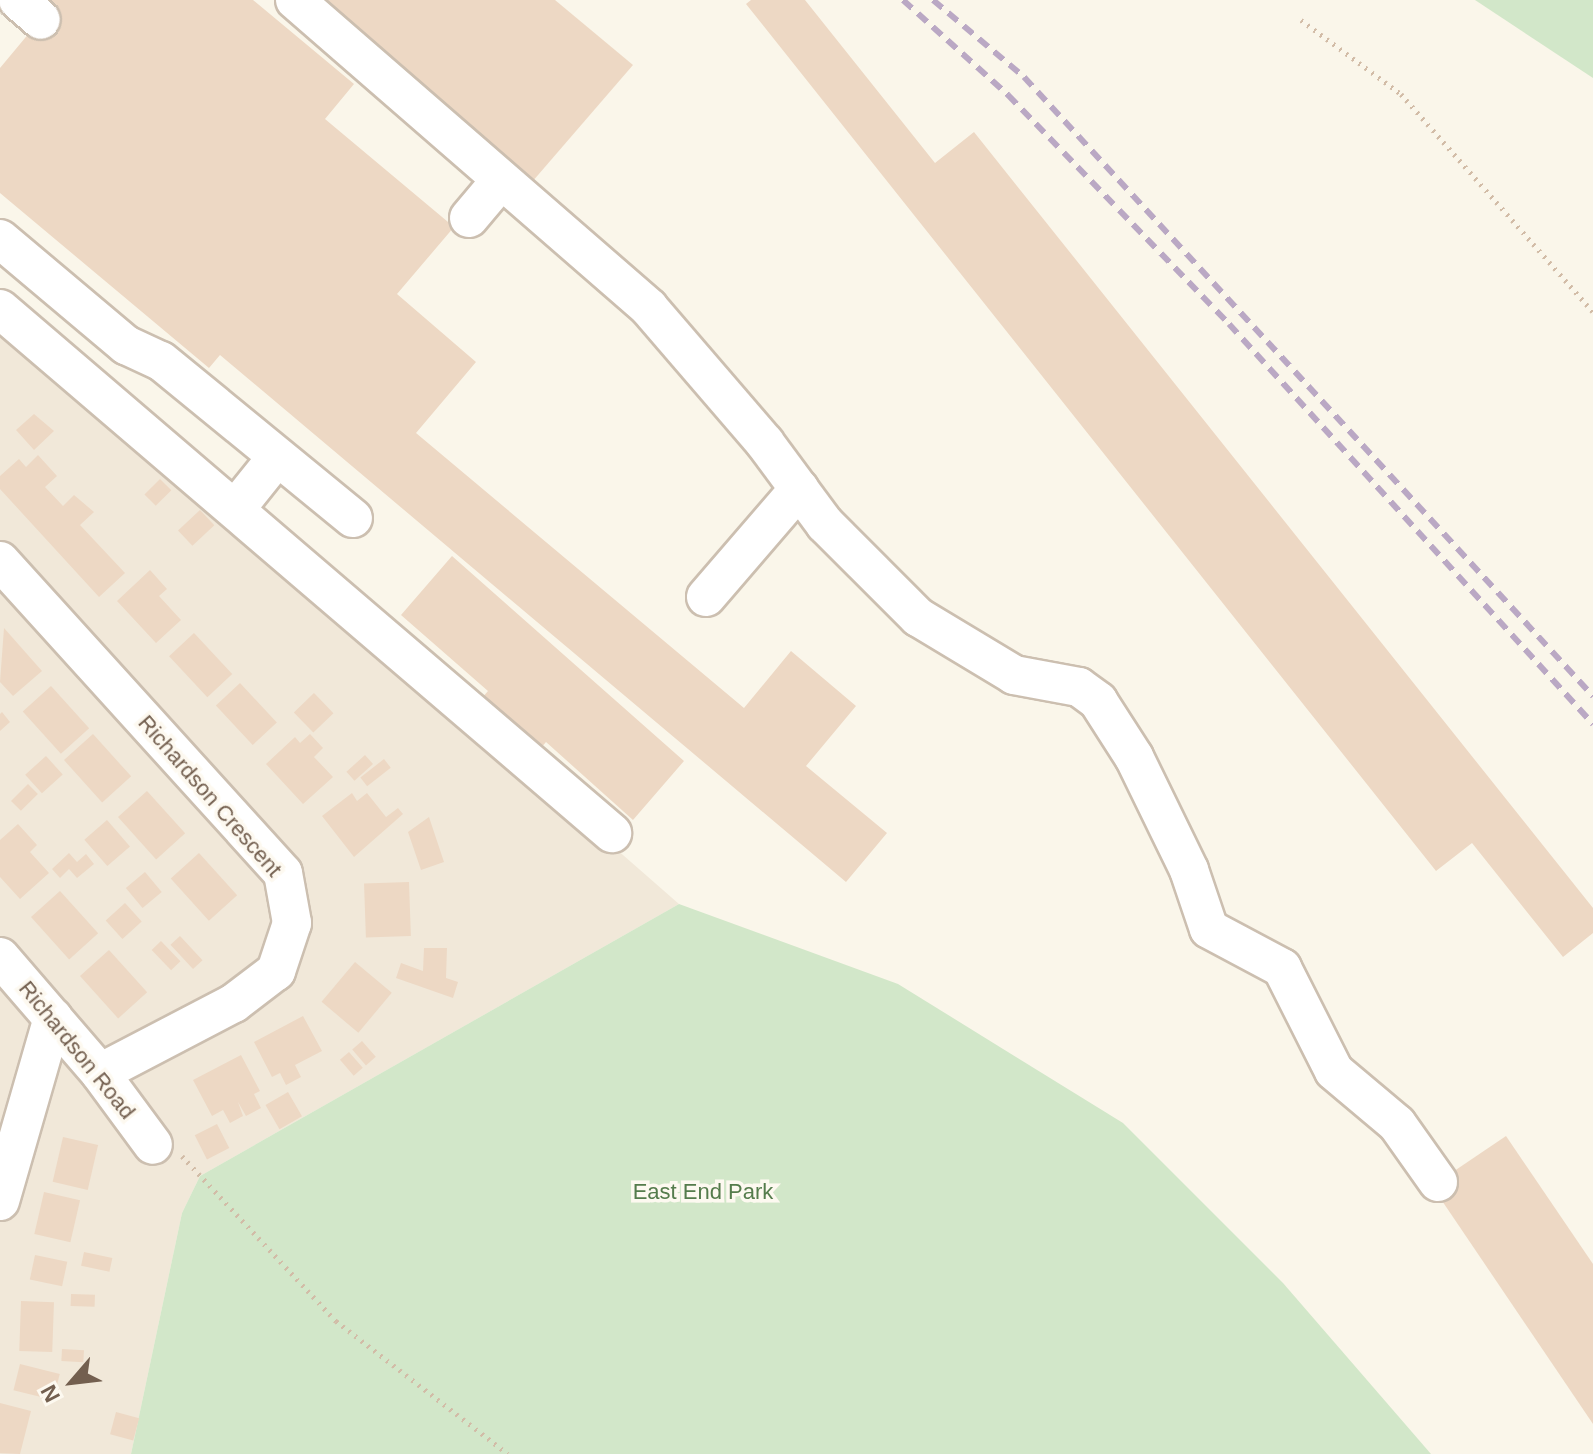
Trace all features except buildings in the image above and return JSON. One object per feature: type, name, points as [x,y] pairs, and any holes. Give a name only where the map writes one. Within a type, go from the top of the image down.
[{"type":"street","points":[[295,0],[649,308],[855,556],[935,630],[1014,675],[1079,687],[1098,701],[1134,757],[1189,870],[1209,929],[1282,968],[1334,1071],[1397,1124],[1438,1182]]},
{"type":"street","points":[[469,218],[501,180]]},
{"type":"street","points":[[0,239],[139,351],[161,361],[353,518]]},
{"type":"street","points":[[0,309],[237,507],[612,833]]},
{"type":"street","points":[[102,394],[139,351]]},
{"type":"street","points":[[237,507],[277,457]]},
{"type":"street","points":[[706,597],[799,489]]},
{"type":"street","name":"Richardson Crescent","points":[[0,561],[283,873],[288,898],[292,923],[276,971],[234,1003],[100,1073]]},
{"type":"street","name":"Richardson Road","points":[[0,957],[100,1073],[153,1145]]},
{"type":"street","points":[[0,1201],[53,1017]]},
{"type":"path","points":[[1301,20],[1401,94],[1593,312]]},
{"type":"path","points":[[153,1145],[164,1137],[336,1321],[508,1454]]},
{"type":"shaded area","points":[[0,321],[319,589],[679,904],[200,1176],[182,1213],[131,1454],[0,1454]]},
{"type":"green space","points":[[1475,0],[1593,0],[1593,78]]},
{"type":"green space","name":"East End Park","points":[[679,904],[898,984],[1123,1123],[1283,1283],[1431,1454],[131,1454],[182,1213],[200,1176]]},
{"type":"railway","points":[[903,0],[1008,95],[1229,324],[1593,724]]},
{"type":"railway","points":[[933,0],[1024,77],[1593,696]]}]
